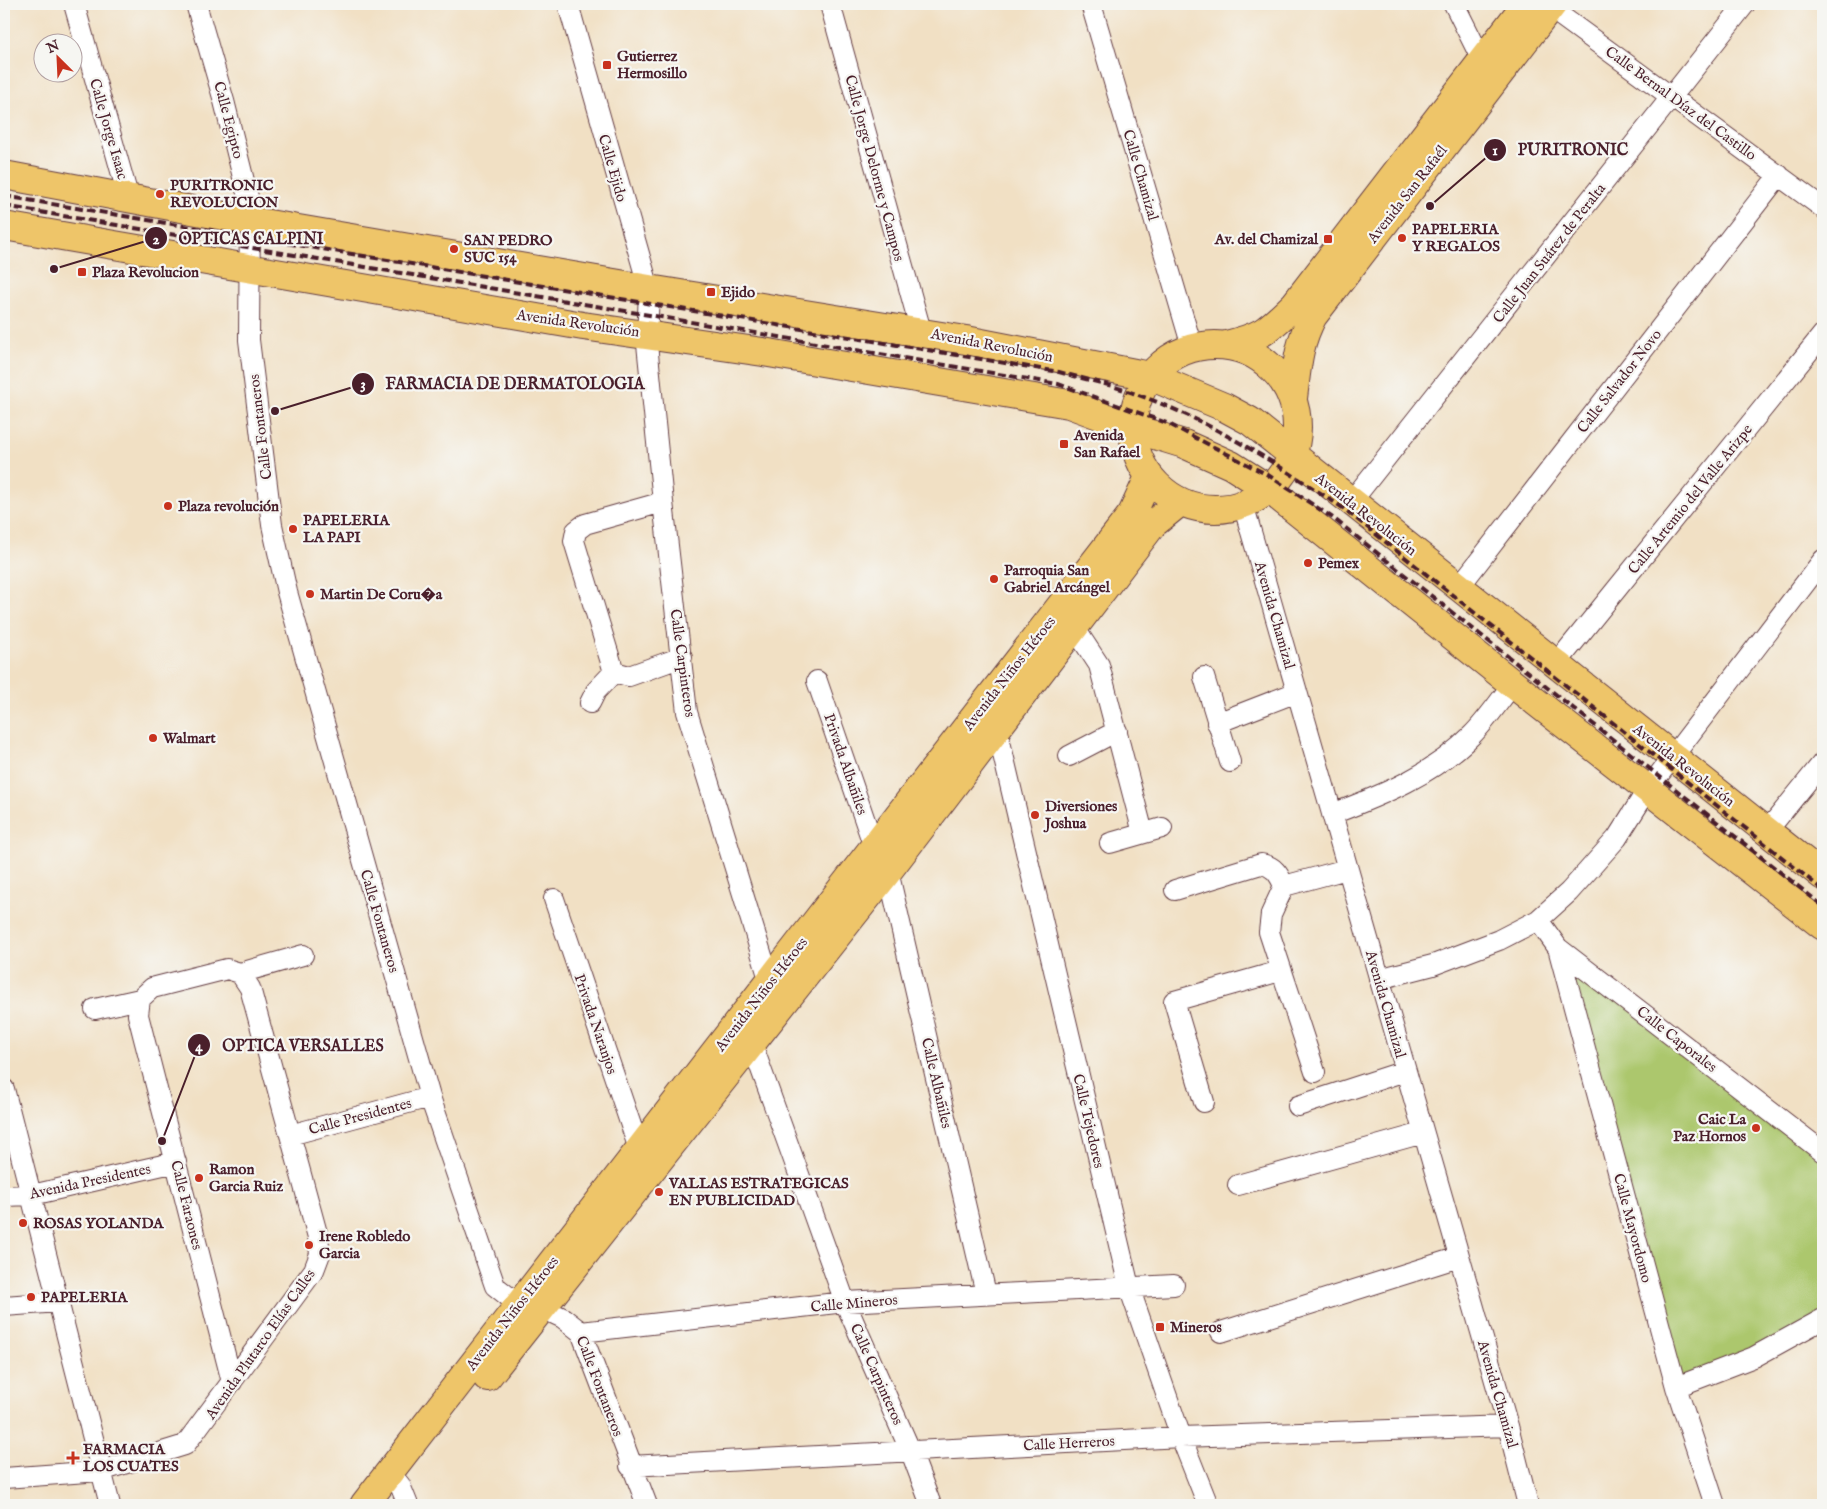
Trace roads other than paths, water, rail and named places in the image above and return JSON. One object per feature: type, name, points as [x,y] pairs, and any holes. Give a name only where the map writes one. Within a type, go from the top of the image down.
[{"type":"main road","name":"Avenida San Rafaél","points":[[1226,345],[1250,339],[1266,332],[1295,304],[1482,60],[1541,5]]},
{"type":"main road","name":"Avenida San Rafaél","points":[[1293,398],[1298,353],[1304,333],[1313,316],[1541,5]]},
{"type":"main road","name":"Avenida Revolución","points":[[4,175],[128,196],[251,221],[648,289],[921,331],[1150,376],[1224,406],[1250,421],[1823,876]]},
{"type":"main road","name":"Avenida Revolución","points":[[4,226],[583,326],[646,334],[1069,404],[1145,432],[1166,437],[1208,454],[1269,489],[1513,684],[1823,926]]},
{"type":"main road","points":[[1206,344],[1226,345],[1248,350],[1265,361],[1286,382],[1298,416],[1298,432],[1292,456],[1286,470],[1269,489],[1243,504],[1228,508],[1209,509],[1180,502],[1162,491],[1149,477],[1137,452],[1132,426],[1134,408],[1150,376],[1168,359],[1192,347],[1206,344]]},
{"type":"main road","name":"Avenida Niños Héroes","points":[[364,1505],[396,1492],[531,1306],[639,1150],[1132,514],[1149,477]]},
{"type":"main road","name":"Avenida Niños Héroes","points":[[531,1306],[752,1043],[888,871],[1153,524],[1180,502]]},
{"type":"street","name":"Calle Jorge Isaac","points":[[74,4],[128,196]]},
{"type":"street","name":"Calle Egipto","points":[[196,4],[246,184],[251,221],[249,269]]},
{"type":"street","name":"Calle Ejido","points":[[568,4],[648,289],[646,334]]},
{"type":"street","name":"Calle Jorge Delorme y Campos","points":[[830,4],[921,331]]},
{"type":"street","name":"Calle Chamizal","points":[[1091,4],[1192,347]]},
{"type":"street","points":[[1454,4],[1482,60]]},
{"type":"street","name":"Calle Juan Suárez de Peralta","points":[[1351,502],[1745,4]]},
{"type":"street","name":"Calle Bernal Díaz del Castillo","points":[[1541,5],[1673,97],[1823,208]]},
{"type":"street","name":"Calle Salvador Novo","points":[[1458,587],[1778,175]]},
{"type":"street","name":"Calle Fontaneros","points":[[249,269],[250,350],[272,525],[287,592],[430,1097],[495,1286],[531,1306],[563,1318],[581,1332],[630,1466],[647,1505]]},
{"type":"street","name":"Calle Carpinteros","points":[[646,334],[687,712],[770,982]]},
{"type":"street","name":"Calle Artemio del Valle Arizpe","points":[[1556,664],[1823,334]]},
{"type":"street","points":[[614,672],[574,541],[576,530],[585,524],[663,502]]},
{"type":"street","name":"Avenida Chamizal","points":[[1243,504],[1508,1426],[1528,1505]]},
{"type":"street","points":[[1379,979],[1433,965],[1499,940],[1538,920],[1569,892],[1617,838],[1648,789],[1823,560]]},
{"type":"street","points":[[1074,627],[1099,665],[1116,730],[1153,831],[1110,843]]},
{"type":"street","points":[[614,672],[629,676],[682,657]]},
{"type":"street","points":[[590,703],[596,691],[614,672]]},
{"type":"street","points":[[1204,677],[1230,762]]},
{"type":"street","name":"Privada Albañiles","points":[[817,681],[874,846]]},
{"type":"street","points":[[1332,814],[1378,797],[1435,767],[1473,735],[1513,684]]},
{"type":"street","points":[[1217,724],[1297,692]]},
{"type":"street","name":"Calle Tejedores","points":[[997,729],[1128,1287],[1181,1437],[1208,1505]]},
{"type":"street","points":[[1069,756],[1116,730]]},
{"type":"street","points":[[1767,831],[1823,762]]},
{"type":"street","points":[[1175,890],[1260,864],[1273,868],[1284,886]]},
{"type":"street","points":[[1284,886],[1347,869]]},
{"type":"street","name":"Calle Albañiles","points":[[888,871],[986,1294]]},
{"type":"street","points":[[1284,886],[1269,924],[1280,971],[1315,1072]]},
{"type":"street","name":"Privada Naranjos","points":[[554,899],[639,1150]]},
{"type":"street","name":"Calle Caporales","points":[[1538,920],[1558,948],[1823,1152]]},
{"type":"street","name":"Calle Mayordomo","points":[[1558,948],[1676,1387],[1715,1505]]},
{"type":"street","points":[[95,1009],[140,999],[152,988],[227,969],[240,973],[303,955]]},
{"type":"street","points":[[1204,1102],[1174,1001],[1280,971]]},
{"type":"street","name":"Avenida Plutarco Elías Calles","points":[[4,1478],[102,1471],[185,1445],[314,1270],[320,1254],[318,1237],[250,988],[240,973]]},
{"type":"street","name":"Calle Faraones","points":[[140,999],[138,1015],[232,1382]]},
{"type":"street","name":"Calle Carpinteros","points":[[743,1017],[845,1302],[911,1452],[931,1505]]},
{"type":"street","points":[[1298,1106],[1405,1071]]},
{"type":"street","points":[[4,1089],[110,1505]]},
{"type":"street","name":"Calle Presidentes","points":[[290,1135],[430,1097]]},
{"type":"street","points":[[1238,1185],[1423,1133]]},
{"type":"street","name":"Avenida Presidentes","points":[[4,1196],[32,1195],[176,1162]]},
{"type":"street","points":[[1221,1332],[1459,1257]]},
{"type":"street","name":"Calle Mineros","points":[[581,1332],[845,1302],[1174,1285]]},
{"type":"street","points":[[4,1306],[59,1302]]},
{"type":"street","points":[[1676,1387],[1754,1357],[1823,1319]]},
{"type":"street","name":"Calle Herreros","points":[[630,1466],[1181,1437],[1508,1426]]},
{"type":"railway","points":[[4,196],[1059,372],[1133,393],[1215,429],[1293,475],[1343,508],[1823,890]]},
{"type":"railway","points":[[4,206],[1058,384],[1167,423],[1268,475],[1333,518],[1823,906]]},
{"type":"place","name":"Gutierrez Hermosillo","points":[[607,65]]},
{"type":"place","name":"PURITRONIC REVOLUCION","points":[[160,194]]},
{"type":"place","name":"PURITRONIC","points":[[1430,206]]},
{"type":"place","name":"PAPELERIA Y REGALOS","points":[[1402,238]]},
{"type":"place","name":"Av. del Chamizal","points":[[1328,239]]},
{"type":"place","name":"SAN PEDRO SUC 154","points":[[454,249]]},
{"type":"place","name":"OPTICAS CALPINI","points":[[54,269]]},
{"type":"place","name":"Plaza Revolucion","points":[[82,272]]},
{"type":"place","name":"Ejido","points":[[711,292]]},
{"type":"place","name":"FARMACIA DE DERMATOLOGIA","points":[[275,411]]},
{"type":"place","name":"Avenida San Rafael","points":[[1064,444]]},
{"type":"place","name":"Plaza revolución","points":[[168,506]]},
{"type":"place","name":"PAPELERIA LA PAPI","points":[[293,529]]},
{"type":"place","name":"Pemex","points":[[1308,563]]},
{"type":"place","name":"Parroquia San Gabriel Arcángel","points":[[994,579]]},
{"type":"place","name":"Martin De Coru�a","points":[[310,594]]},
{"type":"place","name":"Walmart","points":[[153,738]]},
{"type":"place","name":"Diversiones Joshua","points":[[1035,815]]},
{"type":"place","name":"Caic La Paz Hornos","points":[[1756,1128]]},
{"type":"place","name":"OPTICA VERSALLES","points":[[162,1141]]},
{"type":"place","name":"Ramon Garcia Ruiz","points":[[199,1178]]},
{"type":"place","name":"VALLAS ESTRATEGICAS EN PUBLICIDAD","points":[[659,1192]]},
{"type":"place","name":"ROSAS YOLANDA","points":[[23,1223]]},
{"type":"place","name":"Irene Robledo Garcia","points":[[309,1245]]},
{"type":"place","name":"PAPELERIA","points":[[31,1297]]},
{"type":"place","name":"Mineros","points":[[1160,1327]]},
{"type":"place","name":"FARMACIA LOS CUATES","points":[[73,1458]]}]
